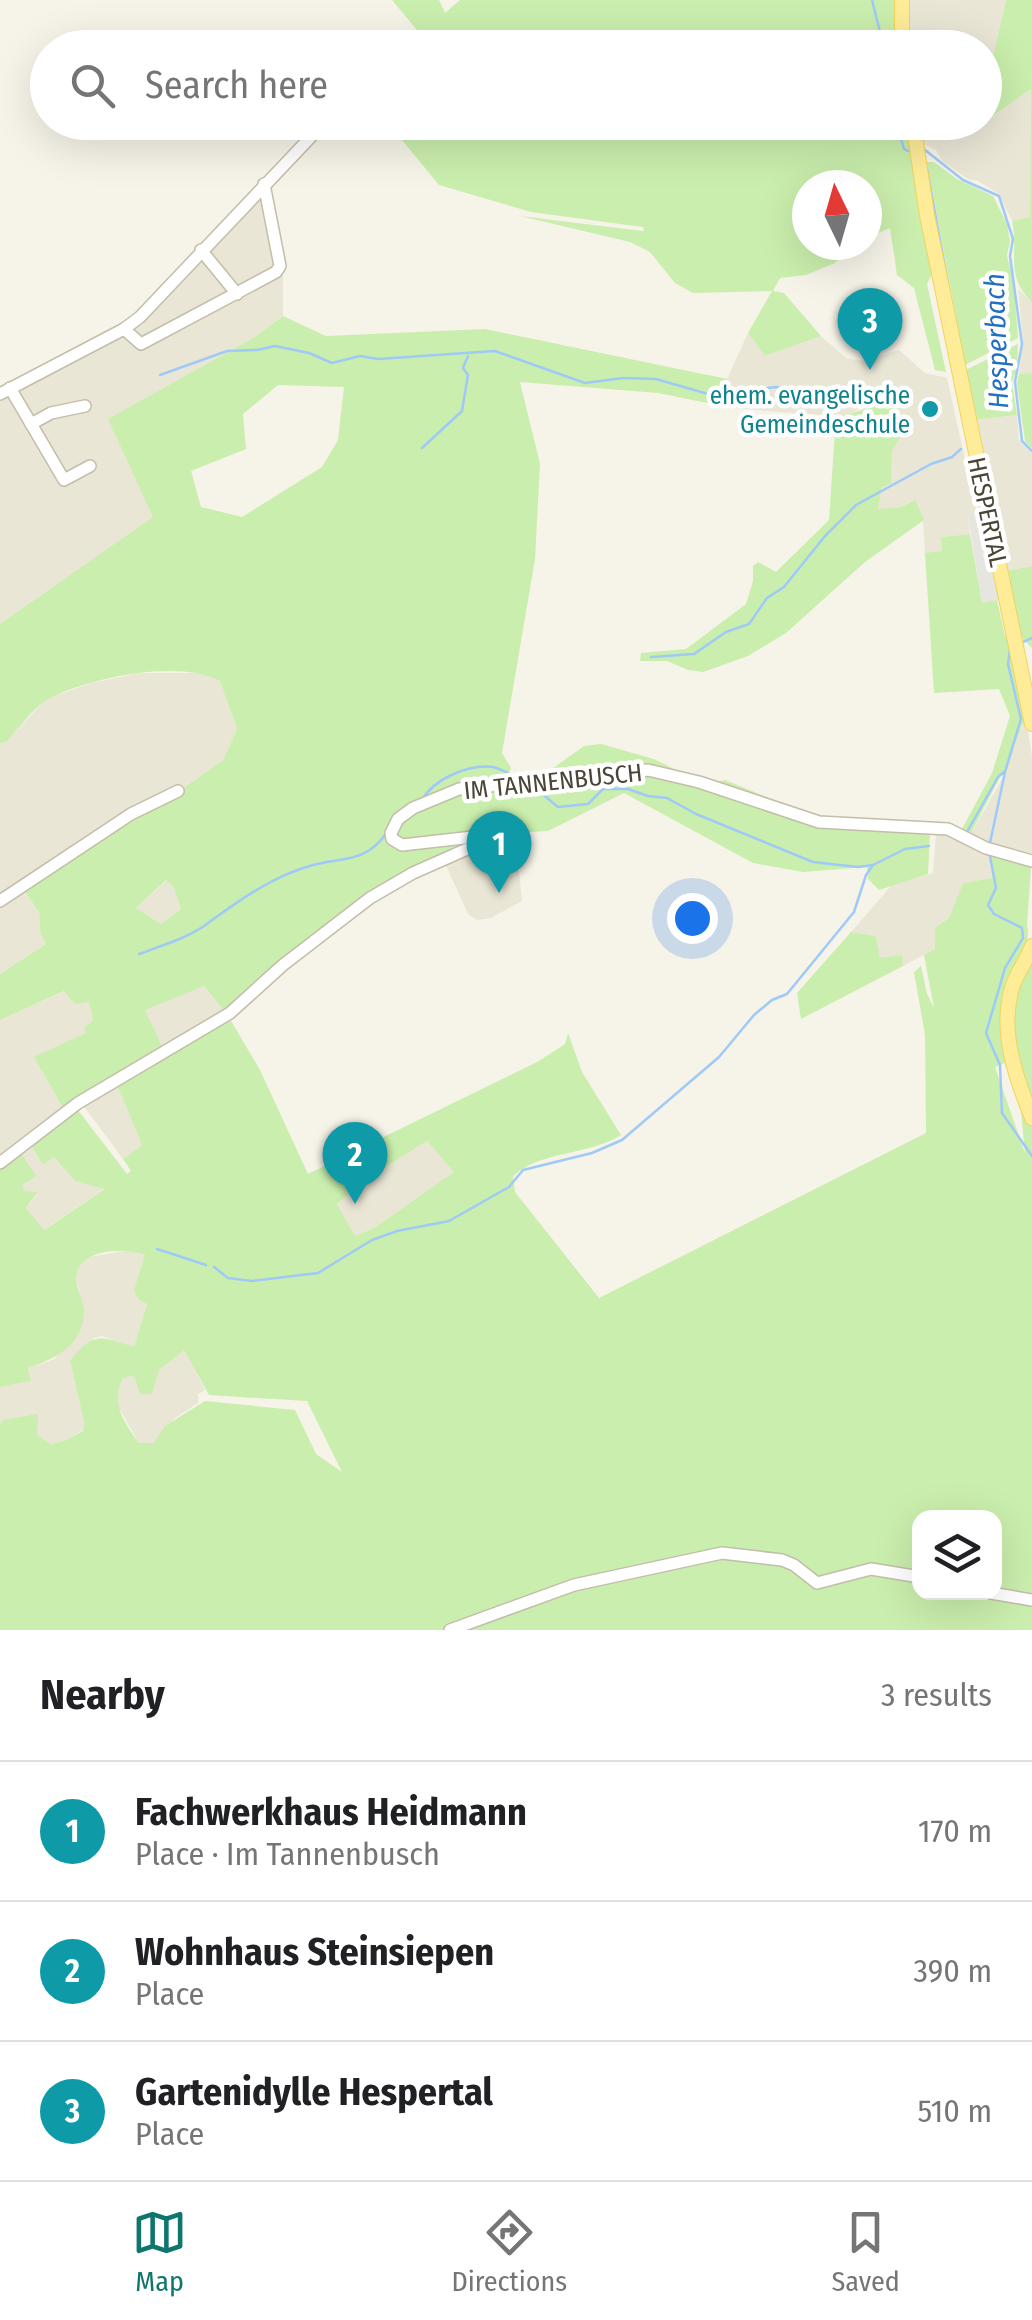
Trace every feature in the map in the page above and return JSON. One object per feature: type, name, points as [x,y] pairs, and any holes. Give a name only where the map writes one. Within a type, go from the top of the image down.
[{"type":"main road","points":[[902,0],[902,30]]},
{"type":"main road","name":"HESPERTAL","points":[[915,140],[1032,724]]},
{"type":"main road","points":[[1032,946],[1012,989],[1009,1024],[1014,1073],[1032,1118]]},
{"type":"street","points":[[90,466],[64,480],[31,424],[5,391],[140,317],[307,140]]},
{"type":"street","points":[[124,329],[142,344],[276,272],[280,266],[264,184]]},
{"type":"street","points":[[201,250],[237,294]]},
{"type":"street","points":[[31,424],[51,413],[85,406]]},
{"type":"street","name":"IM TANNENBUSCH","points":[[0,1164],[78,1102],[230,1014],[347,913],[412,873],[474,846],[476,840],[472,837],[402,845],[392,839],[398,819],[412,808],[450,791],[492,783],[648,770],[699,782],[819,822],[948,830],[990,849],[1032,860]]},
{"type":"street","points":[[0,901],[131,814],[178,791]]},
{"type":"street","points":[[450,1630],[574,1585],[722,1553],[782,1560],[816,1583],[871,1569],[912,1576]]},
{"type":"street","points":[[1002,1595],[1032,1600]]},
{"type":"shaded area","points":[[906,0],[1006,0],[999,30],[907,30]]},
{"type":"shaded area","points":[[1032,88],[1030,217],[1012,221],[999,194],[942,161],[923,140],[1002,140],[1002,110]]},
{"type":"shaded area","points":[[266,180],[283,272],[283,316],[255,337],[109,419],[154,517],[0,624],[0,393],[125,327]]},
{"type":"shaded area","points":[[1018,289],[1032,302],[1032,373],[1019,374],[1023,341]]},
{"type":"shaded area","points":[[748,333],[765,356],[821,336],[846,358],[863,361],[899,350],[925,373],[947,378],[977,514],[968,517],[970,534],[941,537],[942,552],[925,553],[923,520],[914,500],[901,507],[878,510],[882,487],[891,484],[892,451],[905,429],[864,406],[845,417],[732,408],[727,379]]},
{"type":"shaded area","points":[[1017,415],[1019,440],[1032,454],[1032,566],[1006,571],[974,420]]},
{"type":"shaded area","points":[[985,513],[1003,599],[982,603],[968,516]]},
{"type":"shaded area","points":[[139,673],[206,673],[220,681],[237,729],[223,760],[0,899],[0,743],[6,742],[46,699],[91,683]]},
{"type":"shaded area","points":[[1022,724],[1027,724],[1032,756],[1032,853],[969,837],[1006,772]]},
{"type":"shaded area","points":[[949,833],[990,853],[994,878],[963,883],[949,918],[935,928],[935,949],[903,966],[901,955],[880,959],[876,936],[851,932],[892,885],[933,873],[936,834]]},
{"type":"shaded area","points":[[497,834],[515,834],[522,901],[491,918],[477,920],[468,914],[444,861]]},
{"type":"shaded area","points":[[167,880],[181,909],[161,924],[136,908]]},
{"type":"shaded area","points":[[23,889],[39,912],[40,932],[46,944],[0,974],[0,905]]},
{"type":"shaded area","points":[[203,986],[227,1013],[165,1051],[144,1010]]},
{"type":"shaded area","points":[[65,991],[89,1002],[93,1021],[86,1032],[65,1111],[0,1159],[0,1020]]},
{"type":"shaded area","points":[[118,1085],[142,1145],[123,1159],[83,1105]]},
{"type":"shaded area","points":[[427,1141],[455,1172],[374,1228],[355,1236],[337,1204],[365,1180]]},
{"type":"shaded area","points":[[32,1146],[43,1165],[54,1157],[75,1181],[106,1188],[43,1230],[26,1208],[37,1195],[21,1185],[21,1153]]},
{"type":"shaded area","points":[[132,1250],[146,1256],[134,1290],[147,1303],[134,1348],[102,1336],[94,1338],[70,1361],[83,1430],[49,1444],[3,1420],[0,1424],[0,1387],[30,1381],[28,1368],[55,1359],[84,1309],[75,1276],[81,1263],[88,1257]]},
{"type":"shaded area","points":[[184,1349],[205,1390],[198,1394],[198,1403],[175,1418],[154,1443],[139,1443],[118,1406],[120,1383],[123,1378],[134,1376],[137,1386],[154,1388],[153,1380],[159,1370]]},
{"type":"green space","points":[[392,0],[439,0],[445,13],[460,0],[897,0],[898,30],[417,30]]},
{"type":"green space","points":[[1006,0],[1032,0],[1032,302],[1015,273],[1012,221],[1030,217],[1031,89],[1002,109],[999,30]]},
{"type":"green space","points":[[402,140],[909,140],[934,270],[927,284],[946,372],[935,370],[914,288],[897,275],[890,228],[882,231],[882,170],[792,170],[792,260],[838,260],[806,275],[780,278],[773,291],[784,293],[821,336],[765,356],[748,333],[772,291],[693,293],[675,283],[650,252],[630,242],[520,216],[644,231],[643,227],[531,212],[439,185]]},
{"type":"green space","points":[[927,162],[934,162],[957,179],[993,196],[1007,224],[1018,338],[965,365]]},
{"type":"green space","points":[[283,316],[326,336],[485,329],[727,379],[732,408],[658,393],[520,382],[540,464],[535,559],[502,753],[511,768],[505,780],[482,783],[396,818],[394,845],[464,838],[466,845],[375,891],[227,1014],[260,1070],[308,1174],[539,1061],[565,1044],[568,1033],[582,1072],[621,1135],[594,1147],[537,1162],[513,1176],[515,1192],[599,1298],[926,1133],[925,1035],[914,972],[921,966],[934,1008],[924,955],[935,949],[935,928],[949,918],[963,883],[993,878],[990,853],[1031,866],[1027,940],[1008,988],[1007,1062],[995,1067],[1025,1153],[1013,1026],[1018,983],[1032,956],[1032,1630],[0,1630],[0,1424],[3,1420],[38,1414],[37,1435],[50,1444],[83,1431],[70,1361],[92,1340],[113,1340],[134,1347],[147,1304],[138,1299],[134,1290],[145,1255],[117,1251],[87,1259],[76,1278],[84,1311],[83,1323],[73,1342],[58,1355],[28,1368],[31,1381],[0,1387],[0,1167],[21,1153],[36,1176],[22,1185],[25,1191],[38,1192],[26,1208],[44,1230],[105,1189],[75,1181],[54,1157],[43,1165],[32,1146],[77,1109],[127,1174],[131,1171],[123,1159],[142,1145],[116,1082],[65,1111],[34,1057],[86,1033],[84,1027],[93,1021],[89,1002],[75,1004],[64,991],[0,1020],[0,974],[46,944],[40,932],[39,912],[23,889],[223,760],[237,729],[220,681],[182,671],[159,671],[67,690],[44,702],[6,742],[0,743],[0,624],[153,517],[108,419],[255,337]],"holes":[[[278,385],[344,387],[338,440],[322,467],[242,517],[201,507],[191,471],[246,449],[243,414]],[[166,880],[174,888],[181,909],[161,924],[136,908]],[[204,986],[226,1013],[164,1050],[145,1010]],[[427,1141],[454,1172],[374,1228],[355,1236],[337,1204],[365,1180]],[[184,1350],[209,1395],[307,1401],[342,1472],[316,1454],[295,1410],[205,1401],[165,1426],[154,1443],[139,1443],[120,1412],[119,1387],[123,1378],[134,1376],[140,1394],[152,1394],[159,1370]]]},
{"type":"green space","points":[[1018,344],[1012,382],[1017,415],[974,420],[964,371]]},
{"type":"green space","points":[[1032,373],[1032,449],[1025,441],[1017,383],[1019,374]]},
{"type":"green space","points":[[894,397],[905,429],[892,451],[891,484],[882,487],[878,509],[901,507],[915,500],[924,520],[865,562],[786,633],[748,656],[703,672],[667,661],[640,661],[641,653],[686,649],[746,604],[753,566],[758,562],[776,572],[829,520],[836,416]]},
{"type":"green space","points":[[970,534],[982,602],[997,600],[1005,636],[1011,635],[1027,724],[1022,724],[1006,772],[969,837],[962,829],[992,773],[1010,716],[999,689],[934,693],[925,553],[942,551],[941,537]]},
{"type":"green space","points":[[1032,566],[1032,648],[1020,636],[1006,571]]},
{"type":"green space","points":[[601,744],[654,759],[690,777],[713,783],[725,780],[793,808],[821,827],[930,832],[928,874],[879,890],[868,879],[867,867],[803,872],[753,863],[624,793],[548,831],[497,834],[482,840],[401,843],[394,831],[414,809],[451,793],[545,774],[584,746]]},
{"type":"green space","points":[[851,932],[876,936],[880,958],[902,955],[903,966],[801,1019],[797,993]]},
{"type":"waterway","name":"Hesperbach","points":[[872,0],[880,30]]},
{"type":"waterway","name":"Hesperbach","points":[[901,140],[908,151]]},
{"type":"waterway","name":"Hesperbach","points":[[925,150],[963,180],[999,196],[1013,239],[1010,256],[1022,344],[1015,382],[1022,441],[1032,451]]},
{"type":"waterway","points":[[927,169],[949,289]]},
{"type":"waterway","points":[[160,375],[227,351],[275,346],[309,353],[332,363],[360,356],[378,359],[495,351],[585,383],[656,379],[708,394],[777,387],[805,396],[829,397]]},
{"type":"waterway","points":[[422,448],[462,411],[468,375],[463,368],[468,356]]},
{"type":"waterway","points":[[651,657],[694,654],[726,632],[749,624],[767,598],[784,587],[856,505],[961,449]]},
{"type":"waterway","name":"Hesperbach","points":[[1023,642],[1032,638]]},
{"type":"waterway","name":"Hesperbach","points":[[990,843],[1021,719],[1008,664],[1010,649]]},
{"type":"waterway","points":[[422,800],[443,780],[473,768],[493,767],[515,777]]},
{"type":"waterway","points":[[967,832],[1004,772]]},
{"type":"waterway","points":[[534,787],[558,807],[588,804],[603,789],[628,789],[667,798],[696,814],[813,862],[873,865],[905,849],[929,846]]},
{"type":"waterway","points":[[139,954],[197,931],[283,876],[362,854],[387,832]]},
{"type":"waterway","name":"Hesperbach","points":[[989,851],[996,888],[988,905],[994,914],[1022,928],[1023,938],[1005,968],[986,1033],[1000,1065],[1002,1113],[1032,1156]]},
{"type":"waterway","points":[[214,1267],[228,1278],[252,1281],[318,1273],[372,1240],[449,1221],[509,1187],[523,1170],[592,1153],[622,1140],[719,1057],[754,1015],[787,994],[854,912],[873,865]]},
{"type":"waterway","points":[[157,1249],[206,1265]]},
{"type":"place","name":"Gartenidylle Hespertal","points":[[870,370]]},
{"type":"place","name":"ehem. evangelische Gemeindeschule","points":[[930,409]]},
{"type":"place","name":"Fachwerkhaus Heidmann","points":[[499,893]]},
{"type":"place","name":"Wohnhaus Steinsiepen","points":[[355,1204]]}]
